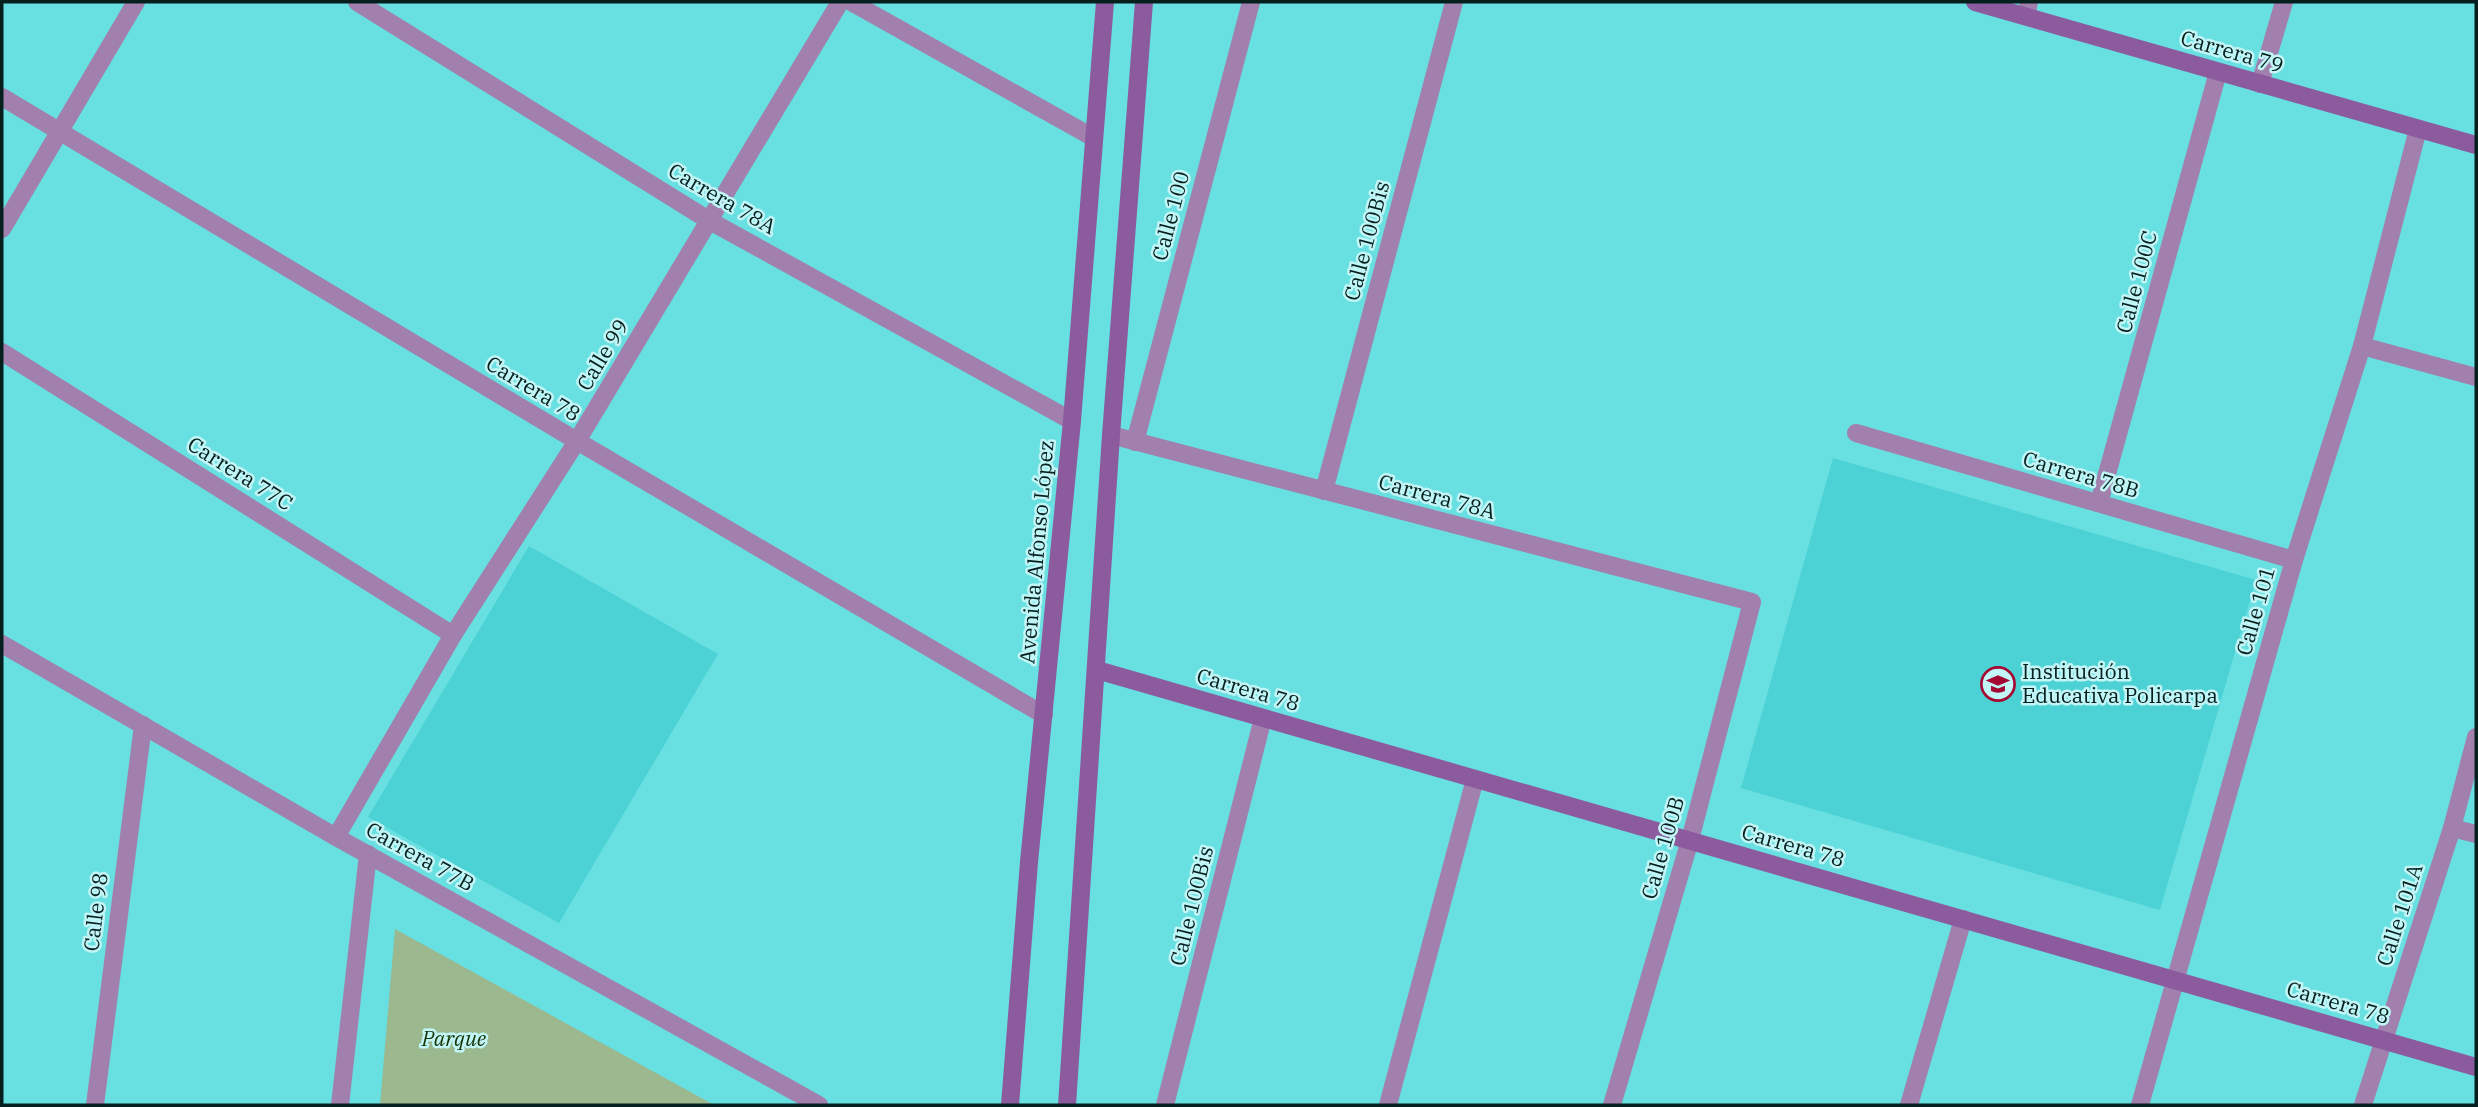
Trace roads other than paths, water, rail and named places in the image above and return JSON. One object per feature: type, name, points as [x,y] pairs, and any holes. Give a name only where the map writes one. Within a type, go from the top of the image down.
[{"type":"street","points":[[2,229],[136,2]]},
{"type":"street","name":"Carrera 78A","points":[[357,2],[710,221],[1072,421]]},
{"type":"street","name":"Calle 99","points":[[336,837],[453,635],[577,442],[840,2]]},
{"type":"street","points":[[851,2],[1094,138]]},
{"type":"street","name":"Avenida Alfonso López","points":[[1010,1105],[1029,862],[1072,421],[1105,2]]},
{"type":"street","points":[[1068,1105],[1111,435],[1144,2]]},
{"type":"street","name":"Calle 100","points":[[1135,442],[1251,2]]},
{"type":"street","name":"Calle 100Bis","points":[[1324,491],[1454,2]]},
{"type":"street","name":"Carrera 79","points":[[1975,2],[2028,9],[2218,72],[2476,145]]},
{"type":"street","points":[[2260,84],[2284,2]]},
{"type":"street","name":"Calle 100C","points":[[2099,503],[2218,72]]},
{"type":"street","name":"Carrera 78","points":[[2,97],[577,442],[1044,715]]},
{"type":"street","name":"Calle 101","points":[[2140,1105],[2294,560],[2362,346],[2418,129]]},
{"type":"street","points":[[2362,346],[2476,377]]},
{"type":"street","name":"Carrera 77C","points":[[2,352],[453,635]]},
{"type":"street","name":"Carrera 78B","points":[[1856,433],[2294,560]]},
{"type":"street","name":"Carrera 78A","points":[[1111,435],[1752,602]]},
{"type":"street","name":"Calle 100B","points":[[1612,1105],[1690,840],[1752,602]]},
{"type":"street","name":"Carrera 77B","points":[[2,644],[336,837],[818,1105]]},
{"type":"street","name":"Carrera 78","points":[[1097,670],[2476,1067]]},
{"type":"street","name":"Calle 100Bis","points":[[1165,1105],[1263,718]]},
{"type":"street","name":"Calle 98","points":[[94,1105],[144,725]]},
{"type":"street","name":"Calle 101A","points":[[2363,1105],[2452,828],[2476,737]]},
{"type":"street","points":[[1388,1105],[1475,779]]},
{"type":"street","points":[[2452,828],[2476,834]]},
{"type":"street","points":[[340,1105],[368,853]]},
{"type":"street","points":[[1909,1105],[1963,919]]},
{"type":"place","name":"Institución Educativa Policarpa","points":[[1998,684]]},
{"type":"park label","name":"Parque","points":[[454,1039]]}]
